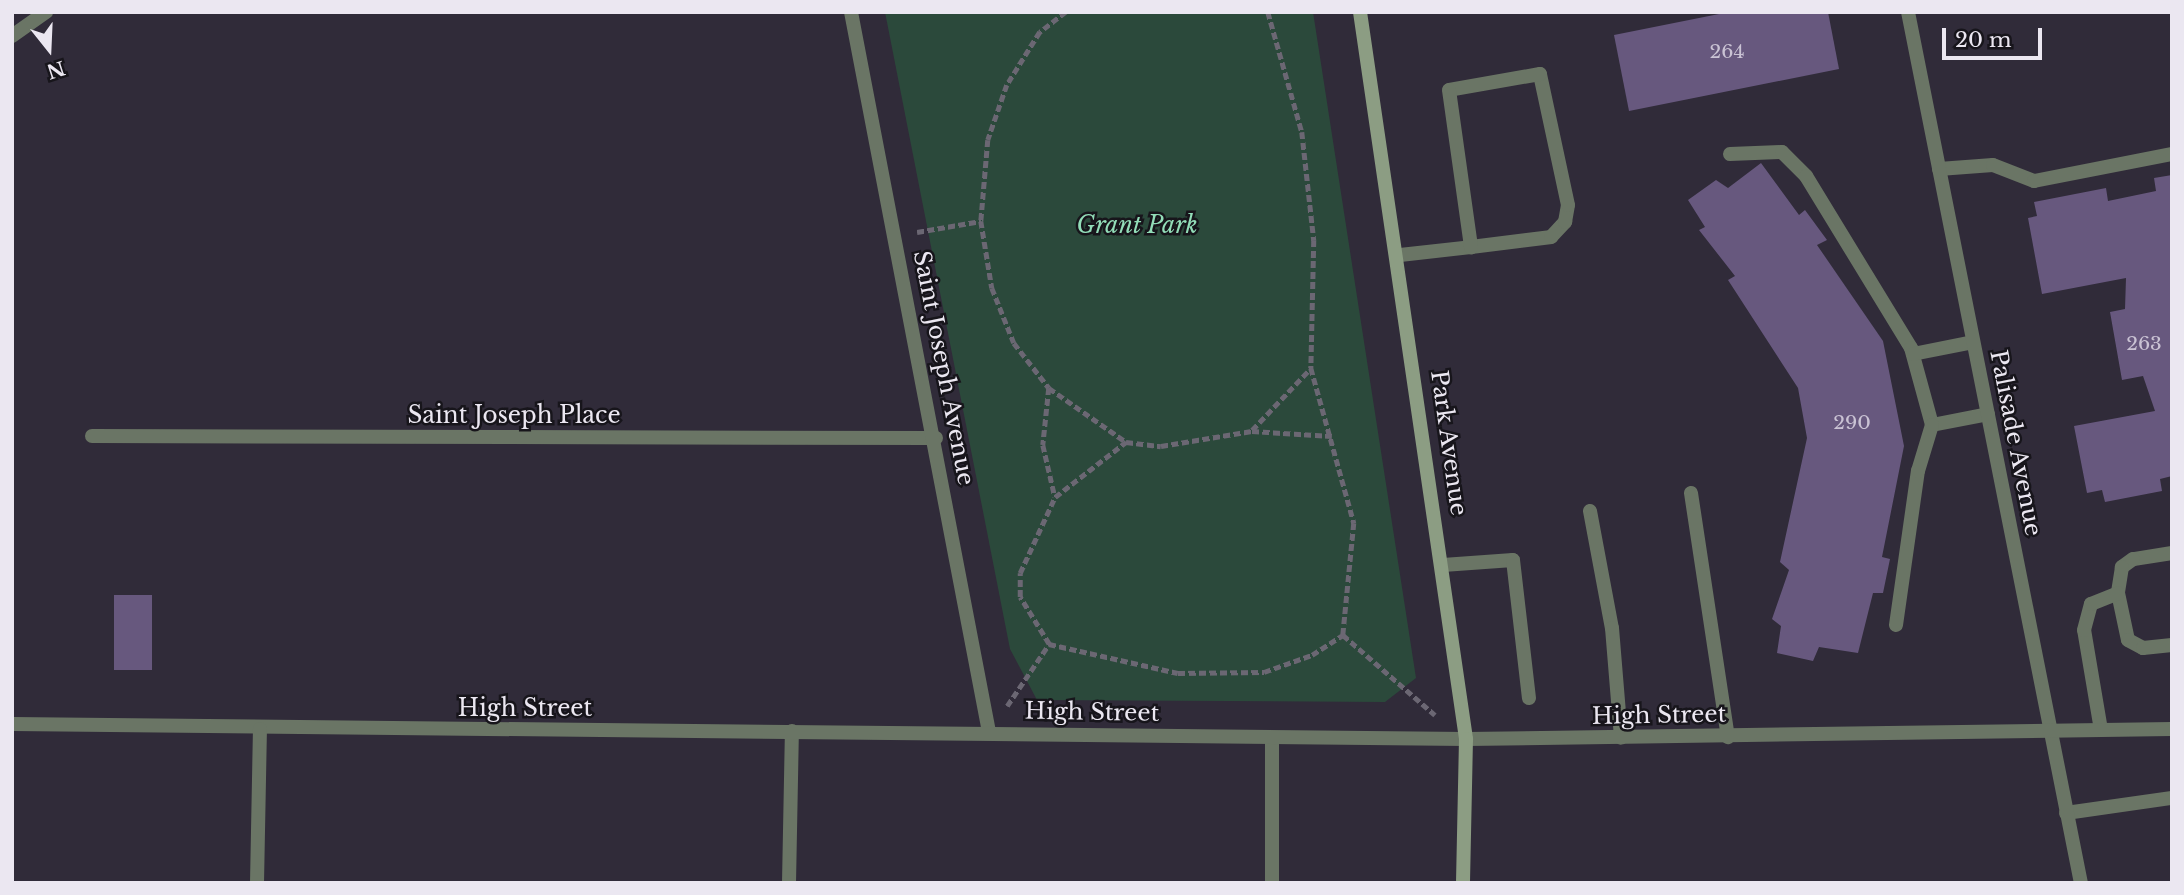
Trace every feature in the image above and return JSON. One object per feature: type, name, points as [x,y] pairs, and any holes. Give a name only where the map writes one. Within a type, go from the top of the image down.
[{"type":"street","points":[[12,36],[46,12]]},
{"type":"street","name":"Saint Joseph Avenue","points":[[850,12],[936,438],[989,732]]},
{"type":"street","name":"Park Avenue","points":[[1360,12],[1400,255],[1466,740],[1463,883]]},
{"type":"street","name":"Palisade Avenue","points":[[1908,12],[2081,883]]},
{"type":"street","points":[[1400,255],[1471,247],[1551,237],[1565,222],[1568,205],[1540,74],[1449,90],[1471,247]]},
{"type":"street","points":[[1730,154],[1782,152],[1806,176],[1872,276],[1913,354],[1932,425],[1918,471],[1896,625]]},
{"type":"street","points":[[1939,169],[1993,165],[2034,181],[2172,154]]},
{"type":"street","points":[[1913,354],[1973,342]]},
{"type":"street","points":[[1932,425],[1988,414]]},
{"type":"street","name":"Saint Joseph Place","points":[[92,436],[936,438]]},
{"type":"street","points":[[1691,493],[1728,737]]},
{"type":"street","points":[[1590,511],[1612,628],[1621,738]]},
{"type":"street","points":[[2172,553],[2133,559],[2122,567],[2118,593],[2128,640],[2143,648],[2172,645]]},
{"type":"street","points":[[1443,565],[1513,559],[1529,698]]},
{"type":"street","points":[[2101,730],[2084,630],[2091,604],[2118,593]]},
{"type":"street","name":"High Street","points":[[12,724],[260,729],[989,732],[1466,740],[2172,729]]},
{"type":"street","points":[[257,883],[260,729]]},
{"type":"street","points":[[789,883],[793,732]]},
{"type":"street","points":[[1272,738],[1272,883]]},
{"type":"street","points":[[2066,813],[2172,798]]},
{"type":"path","points":[[1066,12],[1040,32],[1007,85],[988,140],[981,221],[992,288],[1005,321],[1049,388],[1126,442],[1161,446],[1252,431],[1332,436]]},
{"type":"path","points":[[1268,12],[1302,132],[1314,240],[1311,368],[1354,523],[1343,635]]},
{"type":"path","points":[[895,236],[981,221]]},
{"type":"path","points":[[1252,431],[1311,368]]},
{"type":"path","points":[[1049,388],[1043,445],[1055,497]]},
{"type":"path","points":[[1126,442],[1055,497],[1020,573],[1024,607],[1049,644],[1178,673],[1264,672],[1312,655],[1343,635]]},
{"type":"path","points":[[1343,635],[1466,740]]},
{"type":"path","points":[[989,732],[1049,644]]},
{"type":"green space","name":"Grant Park","points":[[885,12],[1313,12],[1416,678],[1385,702],[1037,700],[1010,649]]},
{"type":"building","points":[[1729,12],[1828,12],[1839,69],[1629,111],[1614,35]]},
{"type":"building","points":[[1761,163],[1799,215],[1805,210],[1827,240],[1817,245],[1883,341],[1904,446],[1882,557],[1890,559],[1883,593],[1873,593],[1858,653],[1819,647],[1813,661],[1777,653],[1781,626],[1772,619],[1789,570],[1780,562],[1807,438],[1798,388],[1728,280],[1735,276],[1699,230],[1705,227],[1688,200],[1716,180],[1728,188]]},
{"type":"building","points":[[2172,175],[2172,476],[2160,479],[2162,491],[2105,502],[2102,490],[2087,493],[2074,426],[2155,411],[2143,376],[2122,380],[2110,312],[2125,309],[2126,278],[2042,294],[2028,218],[2037,216],[2034,202],[2106,188],[2108,201],[2156,191],[2154,178]]},
{"type":"building","points":[[114,595],[152,595],[152,670],[114,670]]}]
